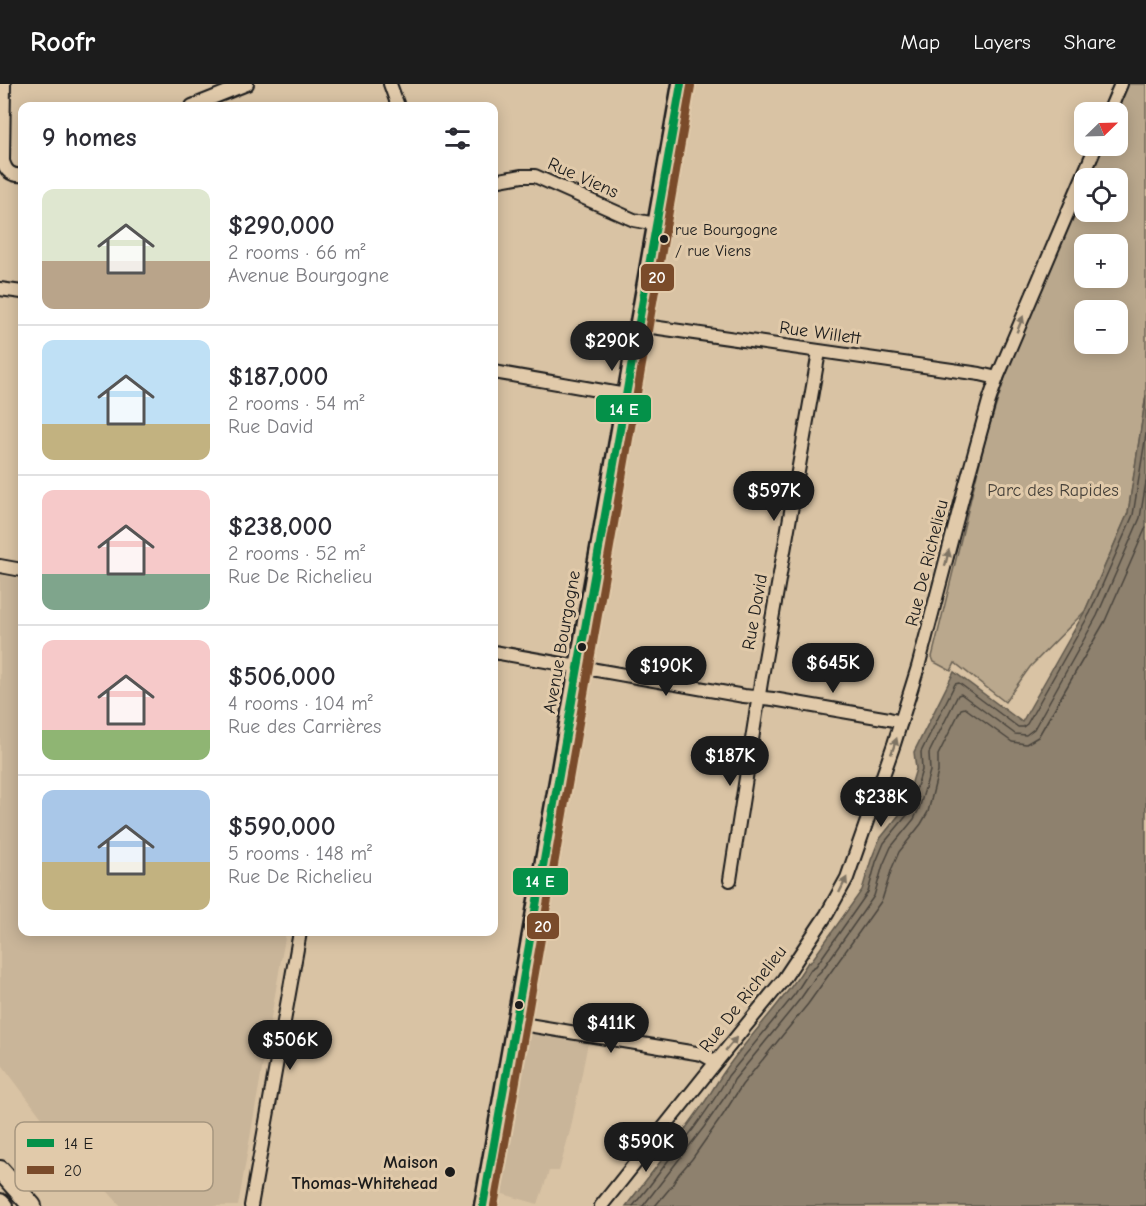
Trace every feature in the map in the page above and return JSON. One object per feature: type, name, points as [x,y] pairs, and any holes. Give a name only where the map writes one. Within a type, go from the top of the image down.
[{"type":"main road","points":[[0,1170],[15,1187]]},
{"type":"main road","points":[[19,1191],[32,1206]]},
{"type":"main road","points":[[0,1203],[3,1206]]},
{"type":"street","points":[[4,84],[3,161],[8,172],[18,175]]},
{"type":"street","points":[[202,102],[247,84]]},
{"type":"street","points":[[390,84],[397,102]]},
{"type":"street","name":"Avenue Bourgogne","points":[[483,1206],[681,84]]},
{"type":"street","points":[[1113,102],[1121,84]]},
{"type":"street","name":"Rue De Richelieu","points":[[601,1206],[783,980],[818,929],[854,862],[926,639],[974,452],[997,378],[1091,156]]},
{"type":"street","name":"Rue Viens","points":[[498,180],[535,176],[634,220],[656,224]]},
{"type":"street","points":[[0,289],[18,291]]},
{"type":"street","name":"Rue Willett","points":[[638,325],[997,378]]},
{"type":"street","name":"Rue David","points":[[730,880],[819,352]]},
{"type":"street","points":[[498,373],[626,395]]},
{"type":"street","points":[[0,566],[18,569]]},
{"type":"street","points":[[498,653],[901,722]]},
{"type":"street","points":[[251,1206],[299,936]]},
{"type":"street","points":[[516,1023],[702,1054],[716,1062]]},
{"type":"shaded area","points":[[0,575],[18,578],[18,936],[285,936],[238,1206],[121,1206],[107,1191],[213,1191],[213,1122],[45,1122],[0,1062]]},
{"type":"shaded area","points":[[531,1032],[588,1043],[571,1127],[559,1171],[549,1171],[538,1204],[496,1192],[523,1039]]},
{"type":"green space","name":"Parc des Rapides","points":[[1128,84],[1146,84],[1146,395],[1128,513],[1085,611],[1030,667],[1005,702],[955,663],[951,671],[934,662],[932,657],[986,437],[1009,365],[1074,211],[1074,222],[1128,222],[1128,168],[1092,168],[1097,156],[1128,156],[1128,102],[1120,102]]},
{"type":"water","points":[[1146,395],[1146,1206],[626,1206],[695,1116],[734,1058],[799,977],[808,962],[810,963],[862,890],[879,840],[907,803],[916,769],[914,752],[954,672],[1022,722],[1085,611],[1128,513]]},
{"type":"transit line","points":[[483,1206],[681,84]]},
{"type":"transit line","name":"20","points":[[494,1206],[691,86]]},
{"type":"place","name":"rue Bourgogne / rue Viens","points":[[664,239]]},
{"type":"place","name":"Maison Thomas-Whitehead","points":[[450,1172]]}]
